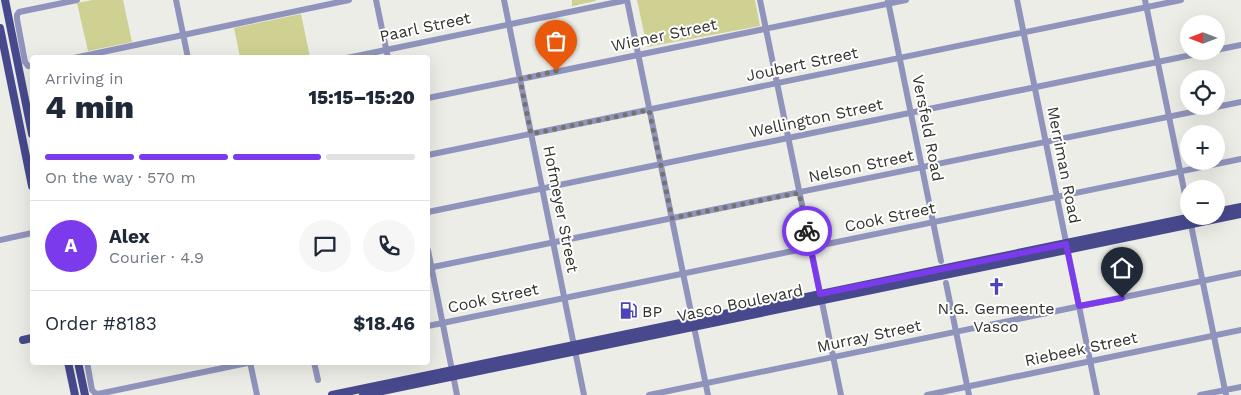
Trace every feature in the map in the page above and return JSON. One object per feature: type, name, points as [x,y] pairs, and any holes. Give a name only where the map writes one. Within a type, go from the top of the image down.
[{"type":"main road","points":[[4,0],[30,124]]},
{"type":"main road","points":[[0,28],[30,176]]},
{"type":"main road","points":[[1225,210],[1241,207]]},
{"type":"main road","name":"Vasco Boulevard","points":[[1225,215],[1241,214]]},
{"type":"main road","name":"Vasco Boulevard","points":[[332,395],[452,373],[693,324],[1067,247],[1180,221]]},
{"type":"main road","points":[[23,340],[30,338]]},
{"type":"main road","points":[[68,365],[75,395]]},
{"type":"main road","points":[[79,365],[85,395]]},
{"type":"main road","name":"Vasco Boulevard","points":[[363,395],[452,373]]},
{"type":"street","points":[[30,66],[25,62],[17,19],[18,13],[77,0]]},
{"type":"street","points":[[176,0],[187,55]]},
{"type":"street","points":[[88,55],[349,0]]},
{"type":"street","points":[[376,0],[387,55]]},
{"type":"street","name":"Hofmeyer Street","points":[[504,0],[584,395]]},
{"type":"street","points":[[627,0],[708,395]]},
{"type":"street","name":"Paarl Street","points":[[360,55],[627,0]]},
{"type":"street","points":[[760,0],[841,395]]},
{"type":"street","name":"Wiener Street","points":[[430,98],[906,0]]},
{"type":"street","name":"Merriman Road","points":[[1017,0],[1097,395]]},
{"type":"street","name":"Joubert Street","points":[[430,154],[1023,33],[1146,4],[1181,0]]},
{"type":"street","name":"Versfeld Road","points":[[889,2],[941,262]]},
{"type":"street","points":[[1146,4],[1182,180]]},
{"type":"street","points":[[1225,48],[1241,45]]},
{"type":"street","name":"Wellington Street","points":[[430,212],[1180,57]]},
{"type":"street","name":"Nelson Street","points":[[430,268],[1241,102]]},
{"type":"street","name":"Cook Street","points":[[430,326],[1241,159]]},
{"type":"street","points":[[1192,225],[1225,392]]},
{"type":"street","points":[[0,240],[30,233]]},
{"type":"street","points":[[430,272],[457,395]]},
{"type":"street","name":"Murray Street","points":[[649,395],[1241,273]]},
{"type":"street","points":[[946,283],[969,395]]},
{"type":"street","name":"Riebeek Street","points":[[926,395],[1241,330]]},
{"type":"street","points":[[88,365],[92,390],[98,394],[241,365]]},
{"type":"street","points":[[251,365],[257,395]]},
{"type":"street","points":[[315,365],[318,380]]},
{"type":"street","points":[[1200,395],[1225,392],[1241,386]]},
{"type":"green space","points":[[93,0],[123,0],[132,42],[88,51],[77,3]]},
{"type":"green space","points":[[572,0],[595,0],[596,1],[572,6]]},
{"type":"green space","points":[[637,0],[755,0],[760,26],[647,47]]},
{"type":"green space","points":[[301,14],[310,55],[240,55],[234,28]]},
{"type":"way so far","points":[[556,71],[520,79],[531,134],[649,110],[672,218],[799,193],[807,231]]},
{"type":"place","name":"N.G. Gemeente Vasco","points":[[996,287]]},
{"type":"place","name":"BP","points":[[628,311]]},
{"type":"route","points":[[807,231],[820,294],[1066,244],[1079,306],[1122,298]]}]
